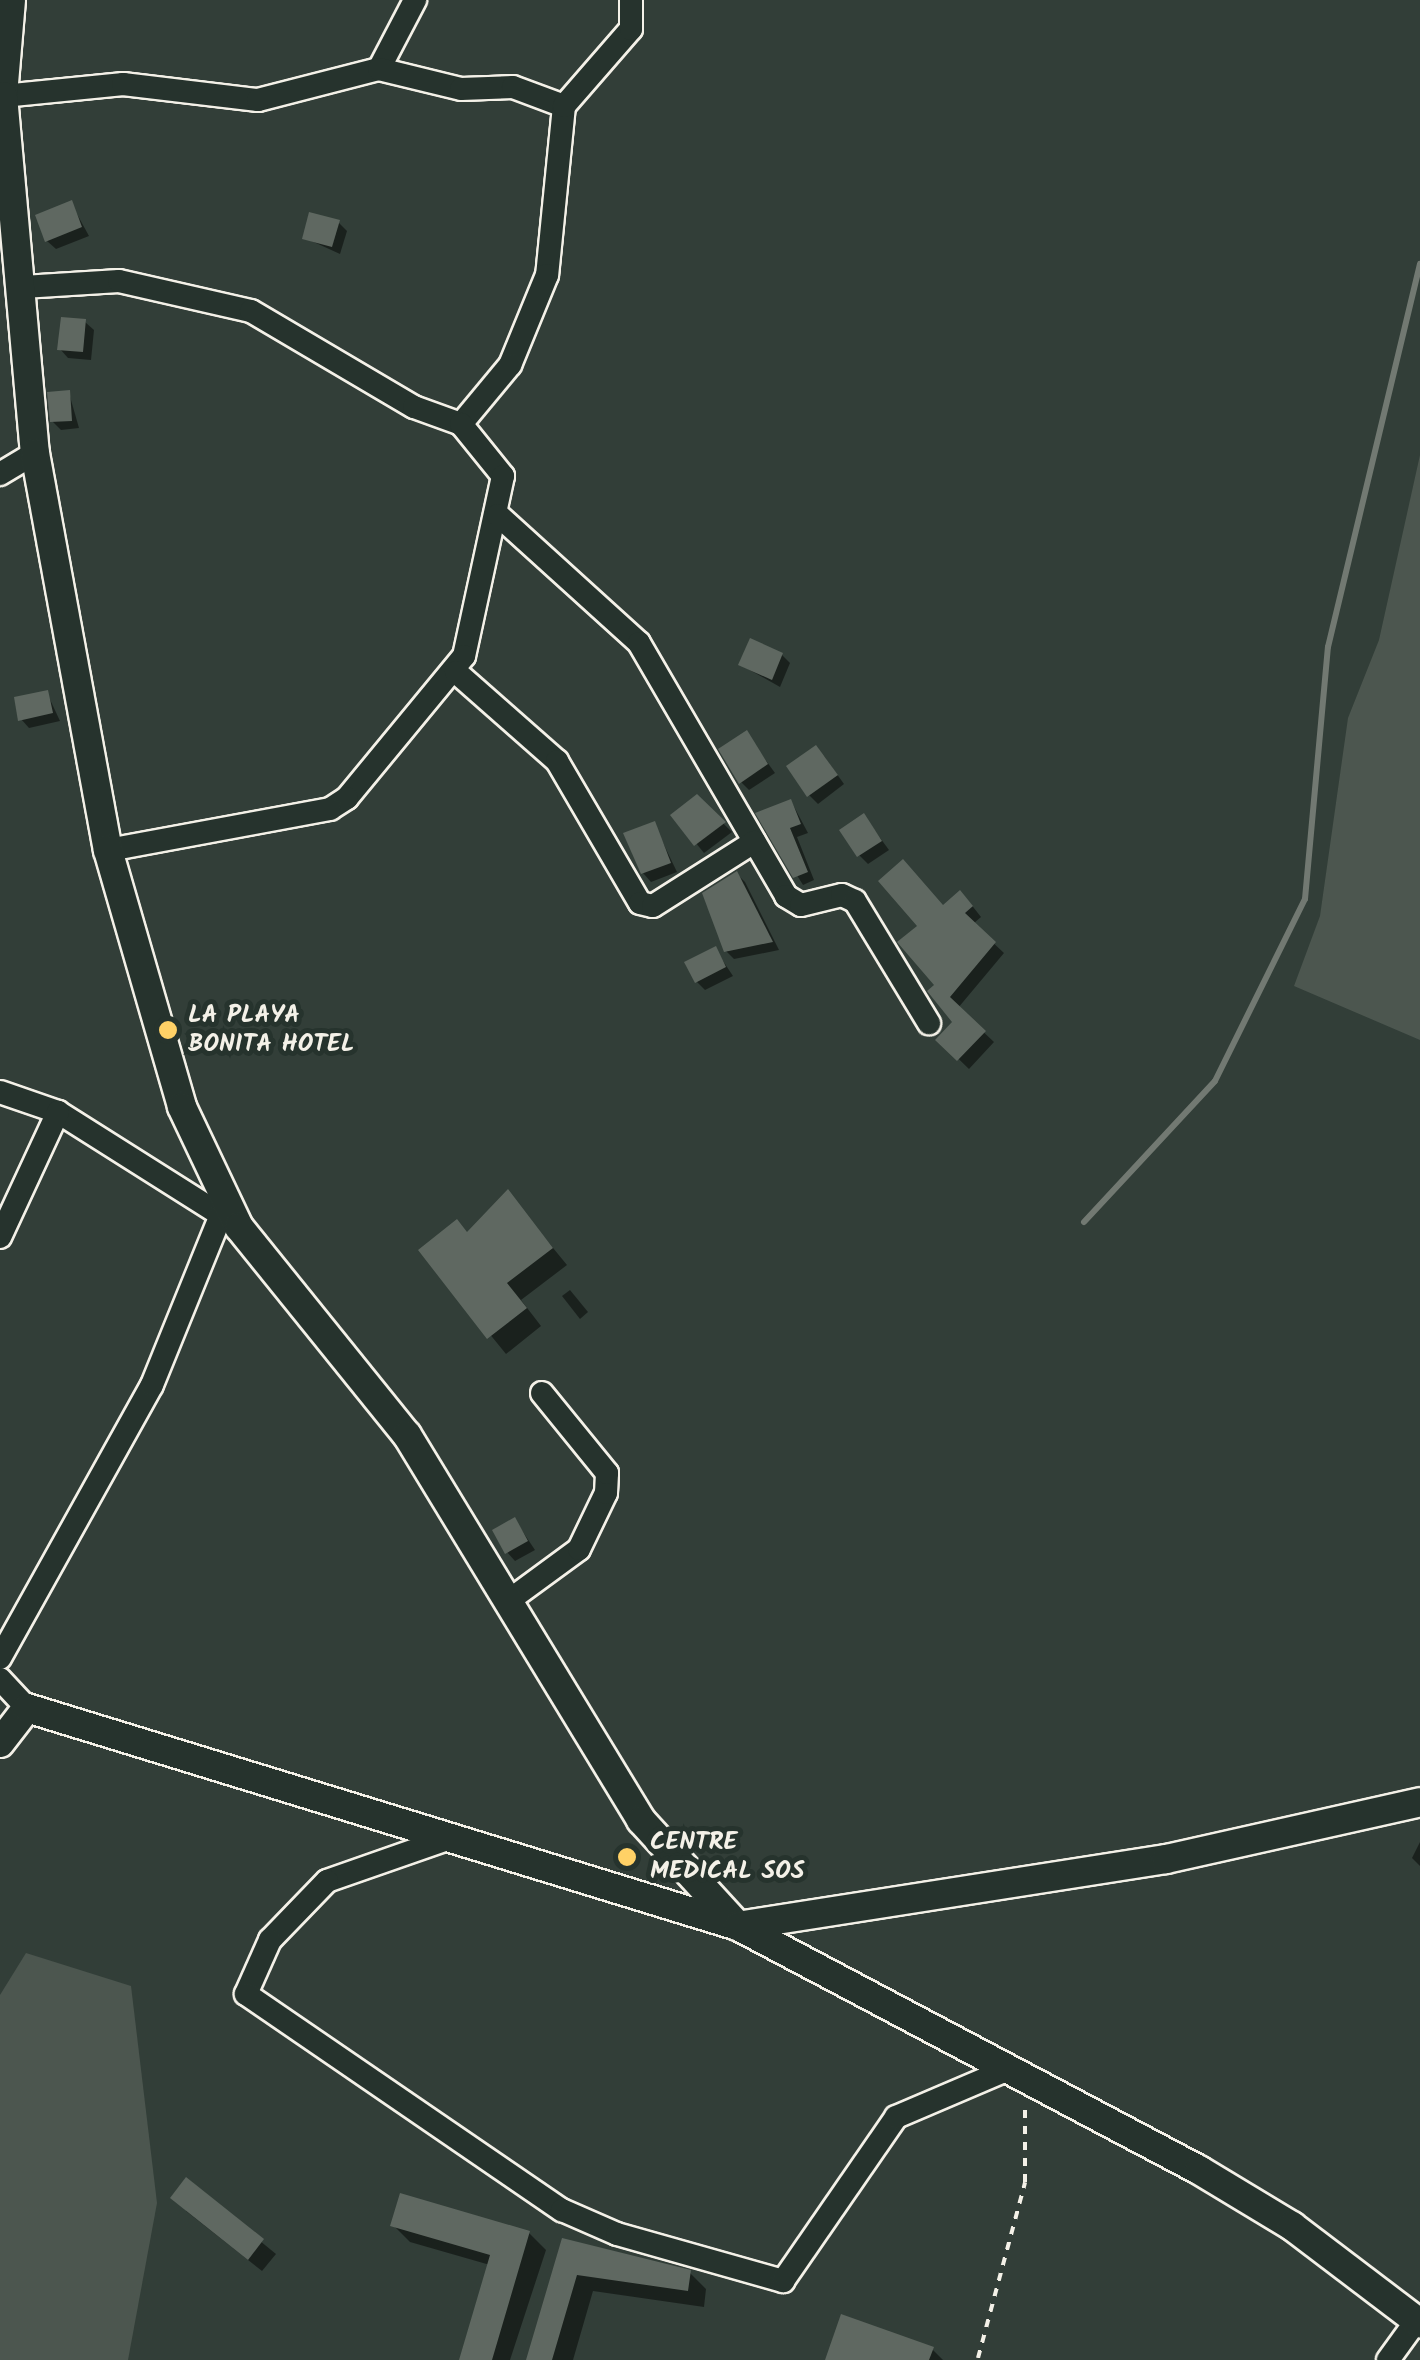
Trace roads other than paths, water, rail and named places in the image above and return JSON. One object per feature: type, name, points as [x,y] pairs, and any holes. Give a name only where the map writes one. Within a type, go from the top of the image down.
[{"type":"street","points":[[11,0],[4,96],[35,452],[108,850],[182,1107],[230,1221],[406,1435],[511,1599],[641,1820],[738,1926]]},
{"type":"street","points":[[379,70],[416,0]]},
{"type":"street","points":[[461,424],[510,365],[548,275],[564,106],[632,29],[631,0]]},
{"type":"street","points":[[4,96],[123,84],[258,100],[379,70],[460,89],[514,88],[564,106]]},
{"type":"street","points":[[23,287],[119,280],[226,302],[461,424],[498,462],[498,514],[456,672],[338,806],[108,850]]},
{"type":"street","points":[[0,474],[35,452]]},
{"type":"street","points":[[498,514],[639,643],[793,902],[855,901],[930,1023]]},
{"type":"street","points":[[456,672],[558,760],[640,903],[653,906],[754,842]]},
{"type":"street","points":[[0,1092],[58,1112],[230,1221]]},
{"type":"street","points":[[0,1236],[58,1112]]},
{"type":"street","points":[[0,1658],[152,1384],[230,1221]]},
{"type":"street","points":[[511,1599],[579,1549],[606,1493],[607,1473],[542,1393]]},
{"type":"street","points":[[0,1679],[27,1708],[738,1926],[1292,2226],[1419,2320],[1388,2360]]},
{"type":"street","points":[[0,1742],[27,1708]]},
{"type":"street","points":[[738,1926],[1166,1859],[1420,1802]]},
{"type":"street","points":[[447,1839],[327,1882],[270,1940],[246,1994],[562,2210],[616,2234],[783,2281],[896,2116],[1012,2073]]},
{"type":"waterway","points":[[1084,1222],[1215,1081],[1305,899],[1328,647],[1420,264]]},
{"type":"place","name":"LA PLAYA BONITA HOTEL","points":[[168,1030]]},
{"type":"place","name":"CENTRE MEDICAL SOS","points":[[627,1857]]}]
